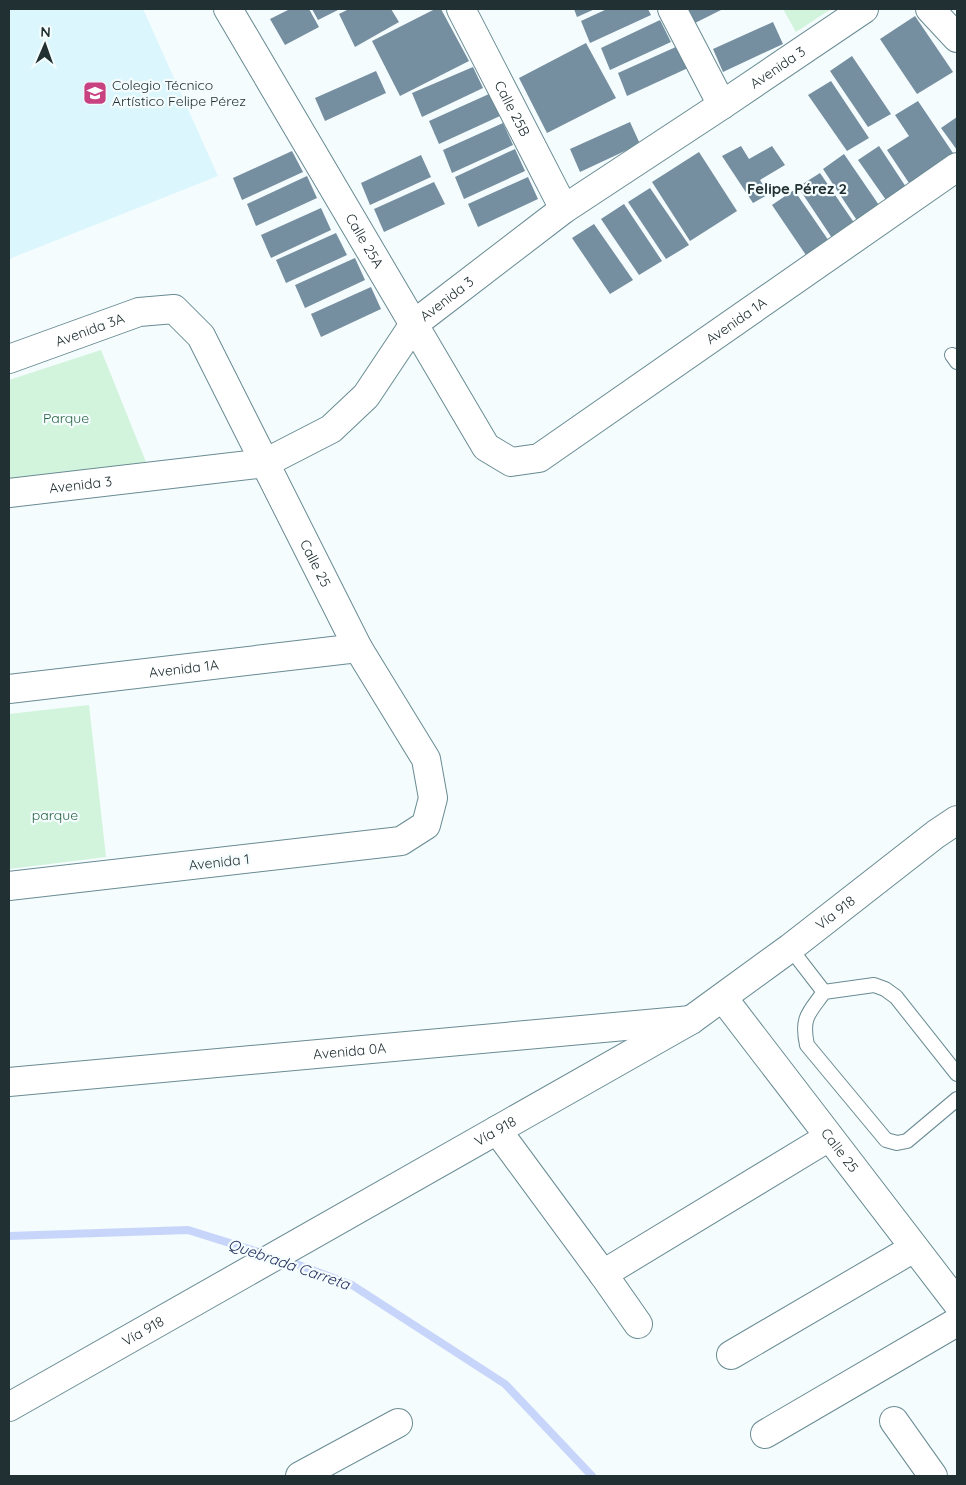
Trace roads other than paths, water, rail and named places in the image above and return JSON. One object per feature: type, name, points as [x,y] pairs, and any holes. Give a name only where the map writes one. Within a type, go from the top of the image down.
[{"type":"street","name":"Calle 25A","points":[[228,9],[486,446],[511,462]]},
{"type":"street","name":"Calle 25B","points":[[462,9],[564,209]]},
{"type":"street","points":[[672,9],[722,105]]},
{"type":"street","name":"Avenida 3","points":[[9,493],[265,462],[331,429],[366,396],[414,324],[564,209],[864,9]]},
{"type":"street","points":[[930,9],[957,38]]},
{"type":"street","name":"Avenida 1A","points":[[511,462],[538,458],[957,167]]},
{"type":"street","name":"Avenida 3A","points":[[9,359],[139,312],[174,309]]},
{"type":"street","name":"Calle 25","points":[[174,309],[201,336],[358,648],[426,759],[433,798],[426,826]]},
{"type":"street","name":"Avenida 1A","points":[[9,689],[358,648]]},
{"type":"street","name":"Vía 918","points":[[9,1406],[691,1020],[790,948],[936,834],[957,820]]},
{"type":"street","name":"Avenida 1","points":[[9,886],[400,841],[426,826]]},
{"type":"street","name":"Calle 25","points":[[723,998],[957,1303]]},
{"type":"street","name":"Avenida 0A","points":[[9,1082],[691,1020]]},
{"type":"street","points":[[497,1130],[638,1324]]},
{"type":"street","points":[[602,1274],[829,1137]]},
{"type":"street","points":[[731,1355],[914,1248]]},
{"type":"street","points":[[766,1434],[957,1322]]},
{"type":"street","points":[[894,1421],[933,1476]]},
{"type":"street","points":[[300,1476],[398,1423]]},
{"type":"lane","points":[[790,948],[824,992]]},
{"type":"lane","points":[[957,1074],[896,997],[885,989],[874,985],[824,992],[806,1017],[804,1031],[807,1045],[886,1140],[896,1142],[908,1141],[957,1099]]},
{"type":"waterway","name":"Quebrada Carreta","points":[[9,1236],[188,1230],[265,1254]]},
{"type":"waterway","name":"Quebrada Carreta","points":[[283,1259],[352,1285],[505,1384],[592,1476]]},
{"type":"place","name":"Colegio Técnico Artístico Felipe Pérez","points":[[95,93]]},
{"type":"district","name":"Felipe Pérez 2","points":[[797,188]]},
{"type":"park label","name":"Parque","points":[[66,418]]},
{"type":"park label","name":"parque","points":[[55,815]]}]
